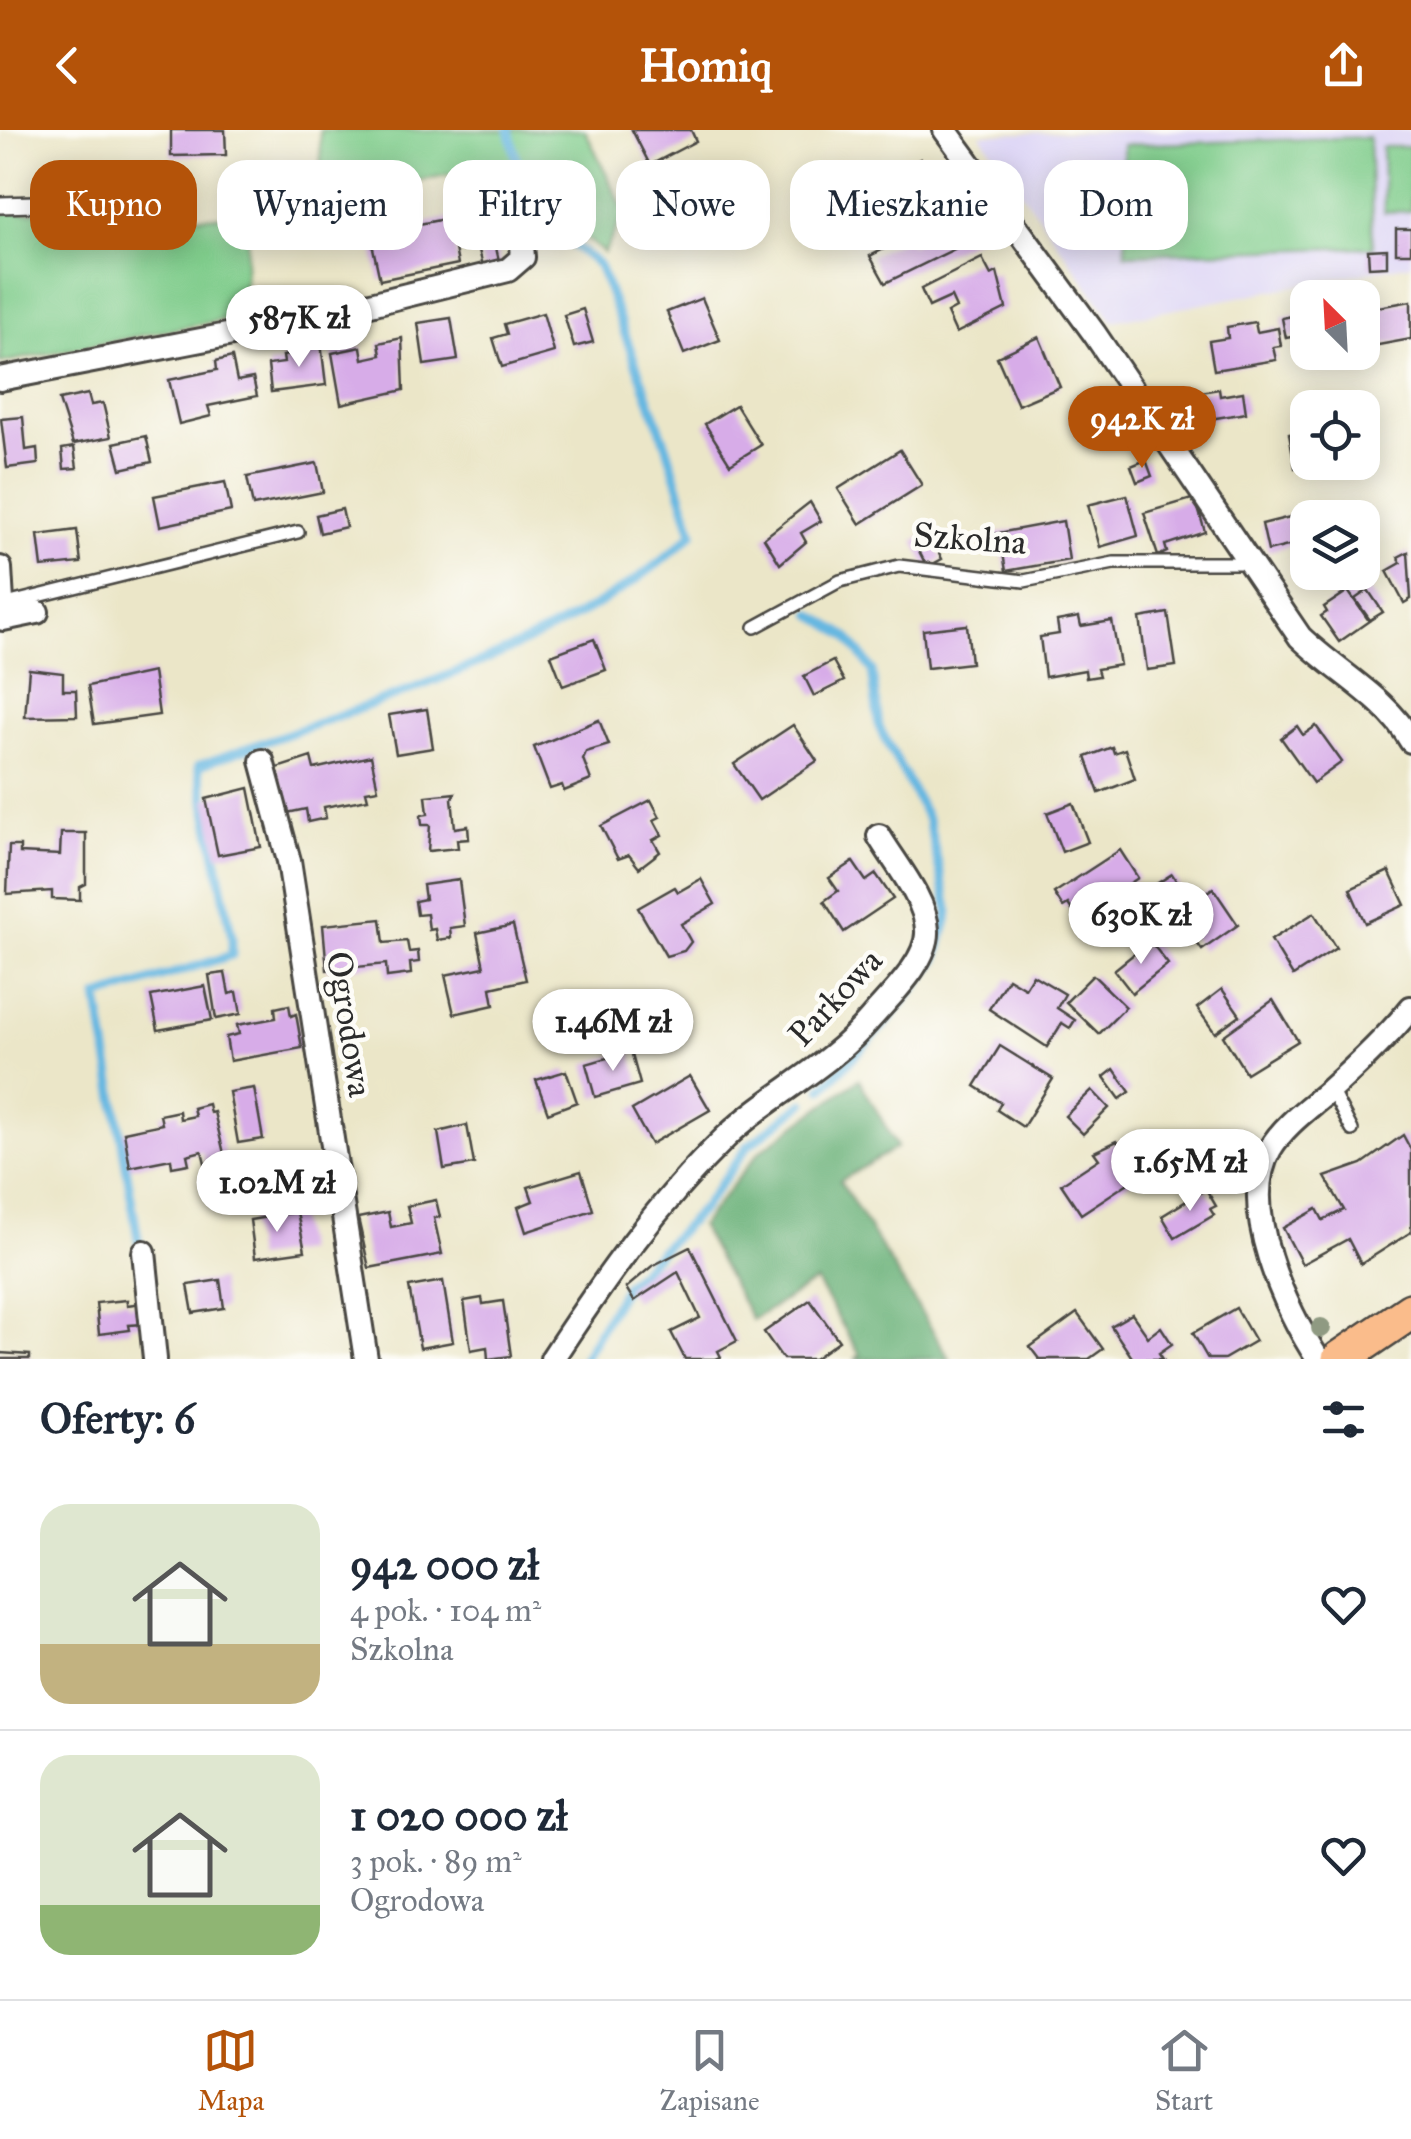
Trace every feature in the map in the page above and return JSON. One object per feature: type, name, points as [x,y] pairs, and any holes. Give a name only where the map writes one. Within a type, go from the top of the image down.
[{"type":"main road","points":[[1340,1359],[1411,1311]]},
{"type":"street","points":[[945,130],[1094,333],[1300,637],[1333,669],[1380,703],[1411,741]]},
{"type":"street","points":[[0,205],[30,204]]},
{"type":"street","points":[[0,379],[310,319],[508,270],[523,257],[522,250]]},
{"type":"street","points":[[0,568],[3,619],[37,612]]},
{"type":"street","name":"Ogrodowa","points":[[262,761],[289,861],[366,1359]]},
{"type":"street","name":"Parkowa","points":[[552,1359],[672,1194],[728,1135],[806,1080],[853,1040],[922,952],[928,930],[920,907],[879,836]]},
{"type":"street","points":[[1318,1359],[1291,1317],[1266,1254],[1263,1168],[1270,1150],[1291,1123],[1330,1090],[1411,1008]]},
{"type":"street","points":[[144,1252],[155,1359]]},
{"type":"lane","points":[[2,604],[298,532]]},
{"type":"lane","name":"Szkolna","points":[[755,627],[840,581],[899,566],[1024,582],[1114,562],[1252,564]]},
{"type":"lane","points":[[1330,1090],[1352,1130]]},
{"type":"shaded area","points":[[1411,130],[1411,264],[1327,280],[1290,280],[1290,287],[1113,321],[1063,250],[1188,250],[1188,160],[1044,160],[1044,224],[1024,196],[1024,160],[998,160],[980,134]]},
{"type":"green space","points":[[320,130],[585,130],[616,194],[616,230],[604,253],[596,247],[596,160],[443,160],[443,176],[423,180],[423,160],[321,160]]},
{"type":"green space","points":[[1369,137],[1373,247],[1126,254],[1126,250],[1188,250],[1188,160],[1123,160],[1123,145]]},
{"type":"green space","points":[[1382,147],[1411,147],[1411,211],[1384,212]]},
{"type":"green space","points":[[30,212],[30,250],[197,250],[197,217],[217,216],[217,250],[247,250],[244,296],[232,318],[0,363],[0,213]]},
{"type":"green space","points":[[859,1079],[897,1147],[840,1181],[950,1359],[856,1359],[860,1355],[816,1281],[752,1320],[700,1226],[759,1152]]},
{"type":"building","points":[[171,130],[225,130],[226,155],[171,156]]},
{"type":"building","points":[[632,130],[691,130],[696,141],[660,160],[647,160]]},
{"type":"building","points":[[443,219],[443,250],[455,250],[458,264],[380,280],[373,250],[423,250],[423,223]]},
{"type":"building","points":[[1396,229],[1411,229],[1411,253],[1396,253]]},
{"type":"building","points":[[1387,249],[1387,266],[1369,267],[1368,250]]},
{"type":"building","points":[[479,250],[497,250],[500,265],[484,269]]},
{"type":"building","points":[[882,250],[952,250],[885,283],[870,256]]},
{"type":"building","points":[[982,258],[991,275],[997,272],[1006,308],[956,333],[947,313],[956,308],[951,297],[929,307],[921,289]]},
{"type":"building","points":[[702,298],[720,340],[684,354],[667,312]]},
{"type":"building","points":[[1411,301],[1411,339],[1380,345],[1380,307]]},
{"type":"building","points":[[583,309],[593,342],[574,347],[564,315]]},
{"type":"building","points":[[543,313],[554,352],[502,367],[493,338],[507,334],[504,324]]},
{"type":"building","points":[[1290,316],[1290,337],[1286,338],[1282,318]]},
{"type":"building","points":[[451,318],[458,360],[424,365],[418,323]]},
{"type":"building","points":[[1255,322],[1257,332],[1278,328],[1281,346],[1273,347],[1276,360],[1214,370],[1209,341],[1228,338],[1227,327]]},
{"type":"building","points":[[1039,337],[1060,387],[1018,405],[997,357]]},
{"type":"building","points":[[402,338],[404,390],[341,404],[332,353],[361,347],[363,359],[381,355],[379,343]]},
{"type":"building","points":[[321,343],[326,385],[271,392],[268,365],[284,363],[283,356]]},
{"type":"building","points":[[232,357],[237,381],[253,378],[257,396],[208,406],[211,416],[179,424],[169,380],[217,370],[216,361]]},
{"type":"building","points":[[1219,389],[1220,396],[1243,392],[1246,413],[1180,424],[1179,417],[1171,418],[1169,404],[1190,400],[1189,394]]},
{"type":"building","points":[[88,394],[91,405],[103,403],[111,437],[73,444],[59,400]]},
{"type":"building","points":[[736,405],[761,445],[730,464],[705,424]]},
{"type":"building","points":[[23,417],[26,450],[37,448],[38,464],[7,468],[1,419]]},
{"type":"building","points":[[146,436],[152,462],[121,469],[114,443]]},
{"type":"building","points":[[74,447],[77,468],[64,469],[62,449]]},
{"type":"building","points":[[900,450],[922,485],[860,524],[838,489]]},
{"type":"building","points":[[1146,460],[1152,476],[1137,482],[1131,466]]},
{"type":"building","points":[[317,463],[323,492],[253,506],[247,477]]},
{"type":"building","points":[[225,482],[231,511],[160,526],[154,496]]},
{"type":"building","points":[[1127,495],[1138,536],[1100,547],[1088,505]]},
{"type":"building","points":[[1195,498],[1205,532],[1165,545],[1167,552],[1158,556],[1144,513]]},
{"type":"building","points":[[810,502],[821,521],[801,533],[806,542],[780,564],[764,538]]},
{"type":"building","points":[[342,509],[346,527],[320,533],[316,515]]},
{"type":"building","points":[[1290,517],[1290,546],[1268,551],[1262,524]]},
{"type":"building","points":[[1063,521],[1069,560],[1006,571],[1002,547],[995,548],[993,534]]},
{"type":"building","points":[[77,530],[81,563],[42,567],[38,535]]},
{"type":"building","points":[[929,533],[942,559],[927,567],[914,541]]},
{"type":"building","points":[[1408,552],[1411,599],[1404,603],[1387,571],[1401,563],[1398,557]]},
{"type":"building","points":[[1368,590],[1383,612],[1370,620],[1355,599]]},
{"type":"building","points":[[1348,591],[1369,621],[1339,642],[1321,616],[1327,612],[1324,607]]},
{"type":"building","points":[[1168,613],[1176,666],[1147,670],[1140,618]]},
{"type":"building","points":[[1079,617],[1081,626],[1112,621],[1120,665],[1097,669],[1099,676],[1086,678],[1085,670],[1045,677],[1040,637],[1059,634],[1057,621]]},
{"type":"building","points":[[967,625],[971,663],[927,668],[923,630]]},
{"type":"building","points":[[594,639],[606,670],[563,686],[551,655]]},
{"type":"building","points":[[833,661],[844,681],[814,696],[804,676]]},
{"type":"building","points":[[29,669],[63,673],[63,690],[76,690],[77,716],[25,717]]},
{"type":"building","points":[[153,672],[159,715],[94,724],[88,686]]},
{"type":"building","points":[[427,709],[433,748],[396,754],[389,715]]},
{"type":"building","points":[[599,720],[609,745],[586,752],[583,759],[591,780],[564,791],[562,785],[550,789],[534,747]]},
{"type":"building","points":[[793,725],[817,761],[759,800],[734,764]]},
{"type":"building","points":[[1297,726],[1303,735],[1316,726],[1342,762],[1313,783],[1281,738]]},
{"type":"building","points":[[1112,747],[1114,753],[1125,749],[1135,779],[1099,793],[1086,757]]},
{"type":"building","points":[[371,756],[378,789],[366,791],[368,799],[324,807],[326,818],[308,822],[306,809],[287,813],[277,768],[311,757],[314,769]]},
{"type":"building","points":[[249,788],[261,847],[218,855],[206,799]]},
{"type":"building","points":[[455,793],[455,828],[468,826],[469,839],[457,840],[458,848],[428,851],[430,825],[422,825],[421,815],[428,814],[426,796]]},
{"type":"building","points":[[651,800],[660,817],[654,820],[662,835],[653,840],[660,852],[639,868],[629,855],[618,859],[601,826]]},
{"type":"building","points":[[1073,803],[1088,842],[1062,852],[1047,813]]},
{"type":"building","points":[[61,833],[86,833],[86,884],[80,887],[80,900],[52,899],[52,891],[7,894],[9,846],[20,846],[20,853],[60,855]]},
{"type":"building","points":[[1120,850],[1138,878],[1077,918],[1068,904],[1063,907],[1054,893]]},
{"type":"building","points":[[853,862],[866,881],[876,874],[893,899],[844,932],[824,901],[838,891],[829,878]]},
{"type":"building","points":[[1389,871],[1405,905],[1365,923],[1350,889]]},
{"type":"building","points":[[1172,874],[1179,885],[1162,896],[1155,885]]},
{"type":"building","points":[[701,879],[715,904],[681,924],[691,942],[684,951],[666,956],[638,908],[675,887],[678,892]]},
{"type":"building","points":[[459,880],[465,926],[450,928],[451,938],[437,940],[435,929],[429,930],[427,914],[417,915],[415,901],[425,899],[423,885]]},
{"type":"building","points":[[1213,888],[1238,925],[1202,950],[1176,913]]},
{"type":"building","points":[[1314,913],[1336,948],[1293,976],[1271,940]]},
{"type":"building","points":[[381,919],[384,943],[407,941],[409,952],[418,951],[419,962],[410,963],[411,974],[387,977],[386,964],[327,970],[323,925]]},
{"type":"building","points":[[513,925],[526,980],[491,988],[494,1005],[454,1014],[445,975],[484,967],[477,933]]},
{"type":"building","points":[[1150,941],[1168,964],[1132,993],[1114,970]]},
{"type":"building","points":[[225,973],[229,994],[237,992],[241,1014],[216,1019],[209,975]]},
{"type":"building","points":[[1033,975],[1065,994],[1057,1008],[1075,1020],[1070,1028],[1062,1023],[1047,1047],[989,1009],[1008,978],[1025,988]]},
{"type":"building","points":[[1093,975],[1126,1007],[1099,1034],[1066,1002]]},
{"type":"building","points":[[205,986],[212,1020],[158,1030],[151,996]]},
{"type":"building","points":[[1222,989],[1240,1015],[1215,1033],[1197,1008]]},
{"type":"building","points":[[1273,1000],[1298,1041],[1246,1073],[1223,1036]]},
{"type":"building","points":[[289,1005],[291,1016],[296,1014],[302,1048],[230,1061],[226,1037],[239,1034],[237,1025],[276,1018],[275,1008]]},
{"type":"building","points":[[1000,1046],[1053,1079],[1023,1127],[997,1110],[1001,1103],[975,1086]]},
{"type":"building","points":[[631,1051],[640,1084],[595,1097],[586,1064]]},
{"type":"building","points":[[1114,1069],[1130,1092],[1120,1099],[1104,1077]]},
{"type":"building","points":[[566,1071],[577,1102],[548,1113],[536,1080]]},
{"type":"building","points":[[690,1076],[710,1110],[651,1144],[632,1110]]},
{"type":"building","points":[[254,1088],[263,1139],[238,1143],[229,1092]]},
{"type":"building","points":[[1092,1090],[1109,1108],[1083,1134],[1065,1116]]},
{"type":"building","points":[[208,1104],[210,1113],[214,1112],[228,1170],[208,1175],[202,1151],[187,1155],[189,1164],[172,1167],[171,1159],[130,1167],[124,1132],[162,1124],[160,1115],[179,1111],[180,1119],[195,1116],[193,1108]]},
{"type":"building","points":[[467,1125],[474,1164],[444,1169],[438,1132]]},
{"type":"building","points":[[1403,1135],[1411,1150],[1411,1232],[1361,1264],[1348,1239],[1302,1264],[1283,1228],[1317,1209],[1323,1220],[1344,1210],[1325,1177],[1362,1164]]},
{"type":"building","points":[[1117,1141],[1139,1176],[1081,1214],[1061,1184],[1099,1159],[1094,1152]]},
{"type":"building","points":[[581,1171],[593,1210],[526,1232],[518,1207],[533,1201],[528,1187]]},
{"type":"building","points":[[1206,1189],[1216,1206],[1210,1209],[1214,1215],[1175,1238],[1162,1216]]},
{"type":"building","points":[[436,1200],[440,1217],[434,1218],[442,1254],[369,1268],[358,1218],[388,1212],[391,1227],[411,1223],[407,1206]]},
{"type":"building","points":[[297,1212],[305,1251],[255,1258],[250,1220]]},
{"type":"building","points":[[690,1247],[737,1341],[718,1351],[721,1357],[716,1359],[685,1359],[671,1332],[700,1318],[678,1272],[634,1301],[626,1288],[652,1266]]},
{"type":"building","points":[[220,1280],[224,1308],[193,1313],[188,1285]]},
{"type":"building","points":[[443,1281],[453,1342],[420,1348],[409,1287]]},
{"type":"building","points":[[482,1298],[483,1304],[503,1301],[511,1356],[488,1359],[487,1347],[471,1350],[464,1301]]},
{"type":"building","points":[[127,1300],[127,1305],[142,1303],[144,1324],[99,1334],[96,1303]]},
{"type":"building","points":[[810,1300],[839,1341],[814,1359],[783,1359],[764,1332]]},
{"type":"building","points":[[1236,1308],[1255,1341],[1224,1359],[1208,1359],[1193,1333]]},
{"type":"building","points":[[1077,1313],[1103,1349],[1089,1359],[1039,1359],[1030,1347]]},
{"type":"building","points":[[1132,1314],[1148,1337],[1161,1327],[1172,1344],[1159,1353],[1163,1359],[1133,1359],[1111,1326]]},
{"type":"building","points":[[0,1353],[30,1355],[30,1359],[0,1359]]},
{"type":"waterway","points":[[139,1245],[98,997],[232,955],[232,937],[198,766],[391,697],[526,642],[645,573],[693,533],[667,447],[599,265],[530,212],[509,130]]},
{"type":"waterway","points":[[812,614],[848,637],[872,670],[879,727],[928,820],[949,912],[936,961],[888,1021],[822,1089]]},
{"type":"waterway","points":[[583,1359],[625,1286],[702,1209],[748,1146],[804,1103]]}]
